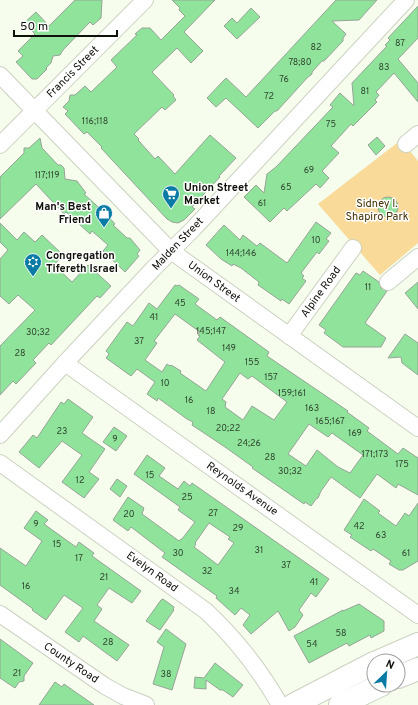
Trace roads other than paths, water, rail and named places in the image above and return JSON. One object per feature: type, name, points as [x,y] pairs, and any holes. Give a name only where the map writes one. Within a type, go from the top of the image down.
[{"type":"highway","points":[[397,653],[418,644]]},
{"type":"highway","points":[[293,705],[366,667]]},
{"type":"highway","points":[[406,674],[418,669]]},
{"type":"highway","points":[[340,705],[366,692]]},
{"type":"street","name":"Francis Street","points":[[0,145],[145,0]]},
{"type":"street","name":"Malden Street","points":[[0,435],[65,363],[406,0]]},
{"type":"street","name":"Union Street","points":[[0,75],[171,251],[289,336],[415,421]]},
{"type":"street","name":"Alpine Road","points":[[289,336],[354,248]]},
{"type":"street","points":[[388,282],[418,257]]},
{"type":"street","name":"Reynolds Avenue","points":[[65,363],[418,615]]},
{"type":"street","name":"Evelyn Road","points":[[0,463],[206,611],[244,651],[280,705]]},
{"type":"street","name":"County Road","points":[[0,614],[105,686],[123,696],[146,705]]},
{"type":"place","name":"Union Street Market","points":[[171,209]]},
{"type":"place","name":"Man's Best Friend","points":[[104,228]]},
{"type":"place","name":"Congregation Tifereth Israel","points":[[33,277]]},
{"type":"park label","name":"Sidney I. Shapiro Park","points":[[377,210]]}]
